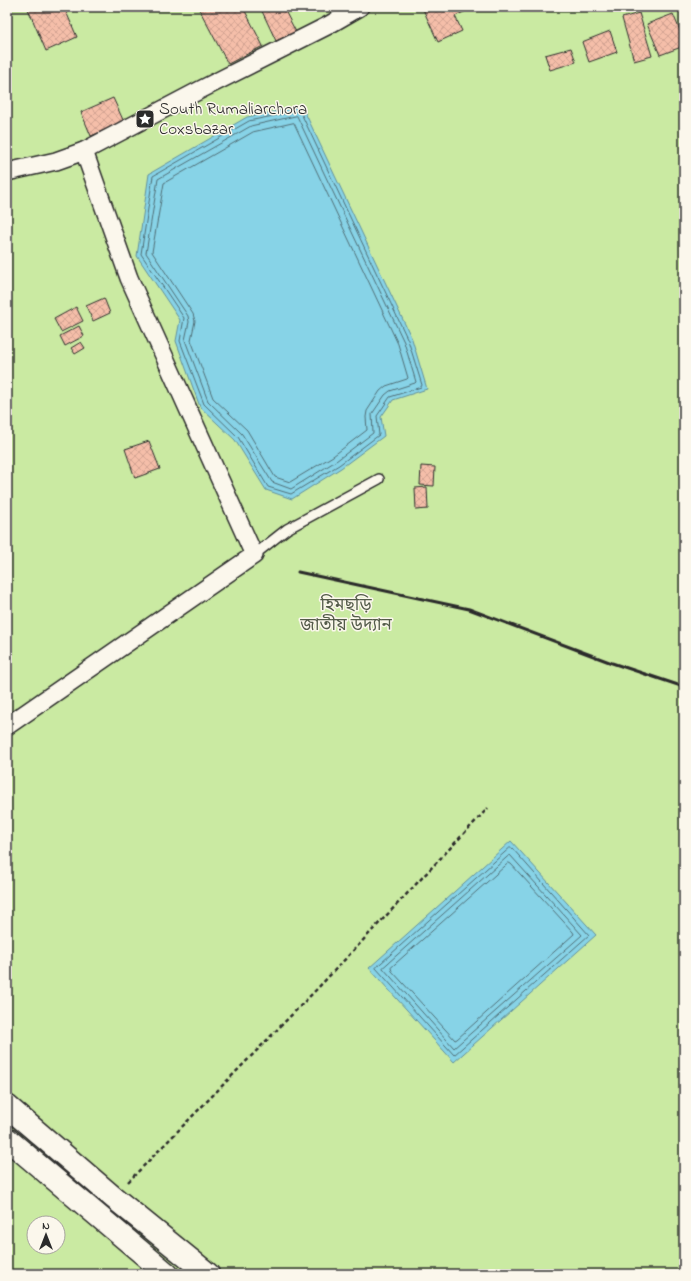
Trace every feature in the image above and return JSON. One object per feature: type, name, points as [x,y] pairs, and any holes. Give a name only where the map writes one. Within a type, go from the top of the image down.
[{"type":"main road","points":[[7,1106],[114,1197],[208,1274]]},
{"type":"main road","points":[[7,1139],[167,1274]]},
{"type":"street","points":[[7,172],[56,161],[84,151],[327,26],[360,7]]},
{"type":"street","points":[[7,726],[254,555],[129,278],[84,151]]},
{"type":"lane","points":[[254,555],[287,529],[379,479]]},
{"type":"path","points":[[114,1197],[316,990],[488,808]]},
{"type":"green space","name":"হিমছড়ি জাতীয় উদ্যান","points":[[7,7],[684,7],[684,1274],[7,1274]]},
{"type":"water","points":[[302,106],[412,339],[427,389],[393,400],[381,417],[384,436],[341,468],[292,499],[266,490],[235,440],[200,407],[176,341],[180,320],[137,256],[149,174],[247,117]]},
{"type":"water","points":[[511,841],[596,935],[454,1062],[369,968]]},
{"type":"building","points":[[32,7],[64,7],[77,37],[46,51],[28,9]]},
{"type":"building","points":[[198,7],[243,7],[263,46],[228,64]]},
{"type":"building","points":[[266,7],[283,7],[296,32],[276,41],[261,9]]},
{"type":"building","points":[[422,7],[475,7],[455,16],[462,31],[438,42]]},
{"type":"building","points":[[639,13],[652,56],[634,61],[622,18]]},
{"type":"building","points":[[673,14],[684,40],[684,46],[660,55],[647,24]]},
{"type":"building","points":[[610,31],[617,52],[589,62],[582,42]]},
{"type":"building","points":[[571,48],[576,62],[550,70],[545,55]]},
{"type":"building","points":[[113,98],[124,122],[91,136],[81,112]]},
{"type":"building","points":[[104,298],[110,313],[93,321],[86,306]]},
{"type":"building","points":[[76,307],[83,321],[61,332],[54,319]]},
{"type":"building","points":[[79,326],[84,336],[65,346],[60,336]]},
{"type":"building","points":[[81,342],[85,348],[75,354],[71,348]]},
{"type":"building","points":[[149,441],[160,469],[135,478],[125,449]]},
{"type":"building","points":[[421,466],[435,467],[434,486],[420,485]]},
{"type":"building","points":[[427,487],[428,509],[416,510],[415,488]]},
{"type":"railway","points":[[298,572],[469,609],[612,663],[684,687]]},
{"type":"place","name":"South Rumaliarchora Coxsbazar","points":[[145,119]]}]
